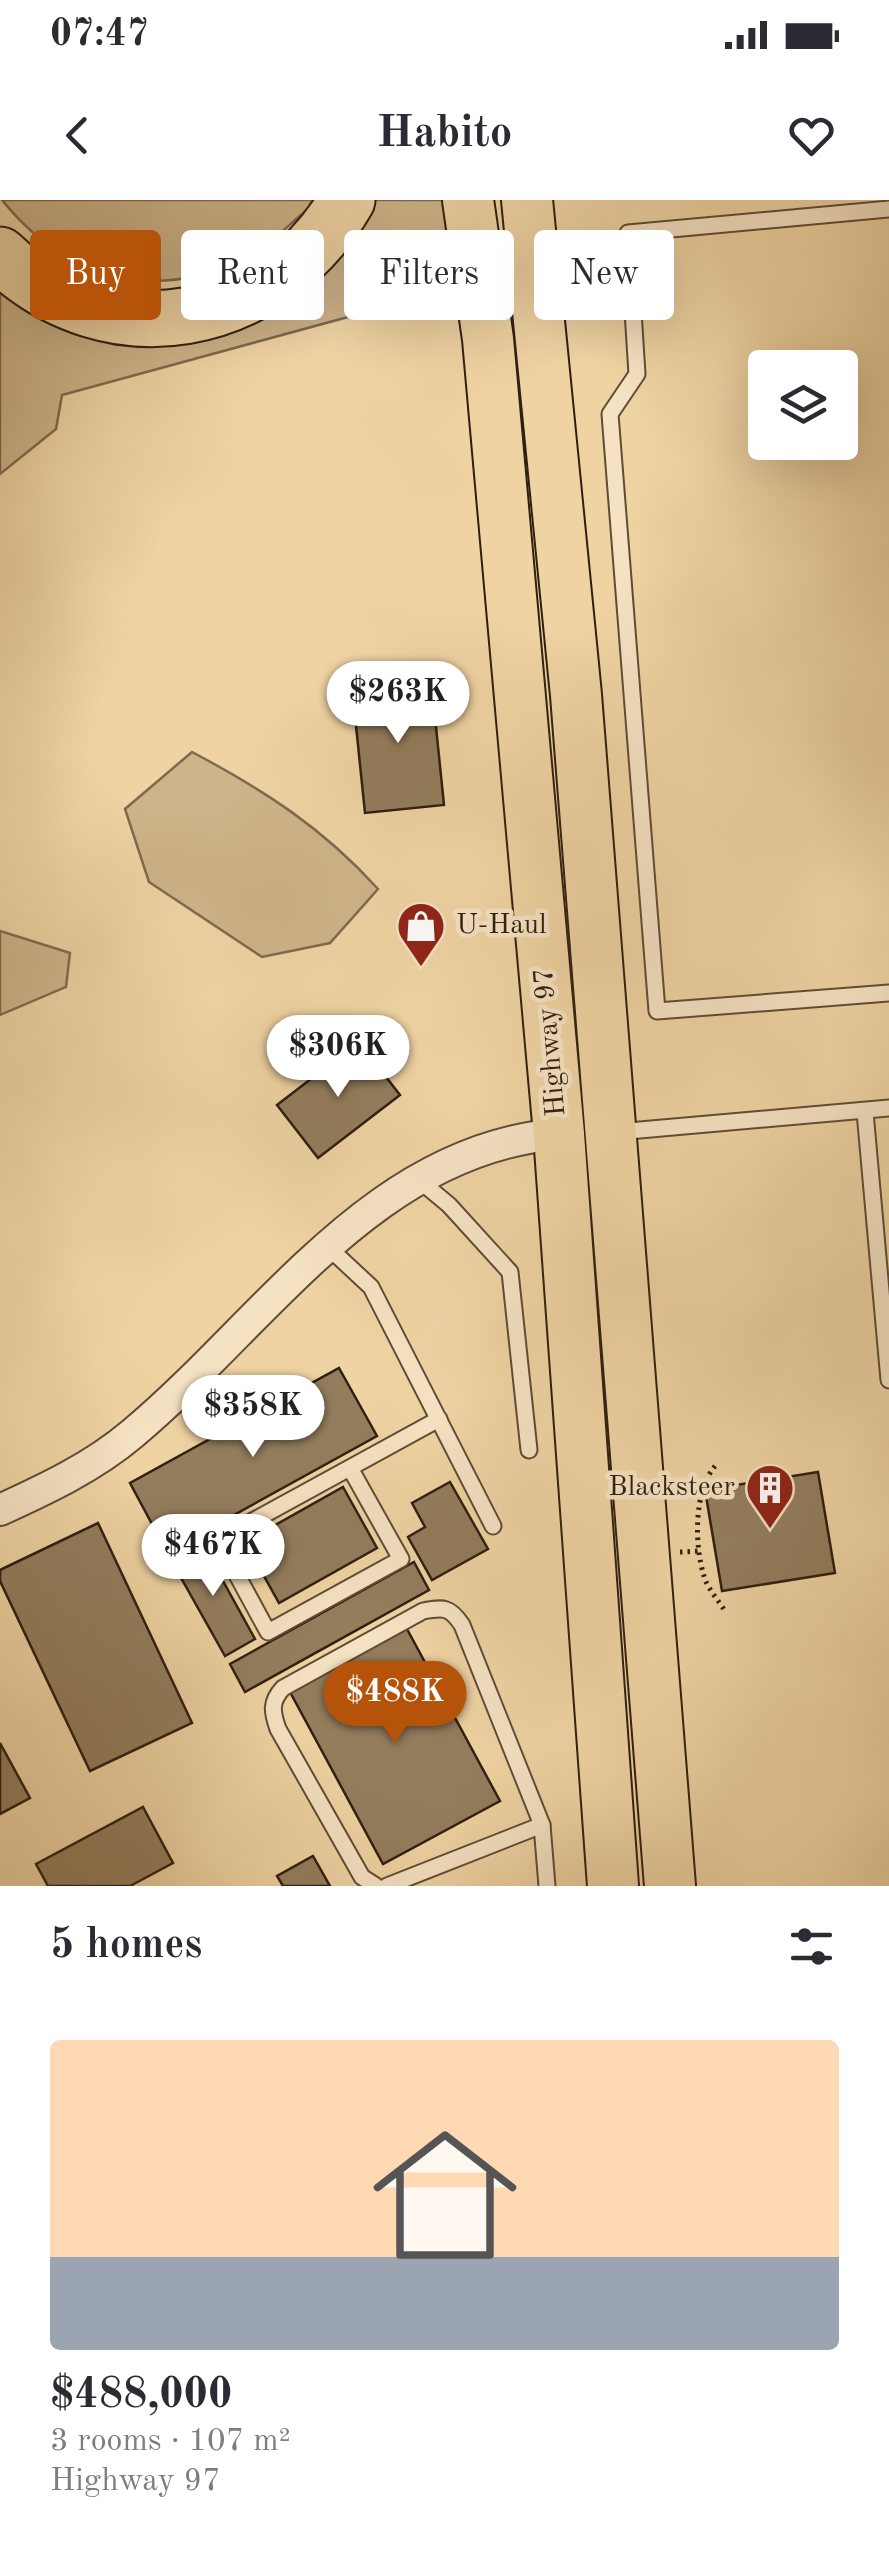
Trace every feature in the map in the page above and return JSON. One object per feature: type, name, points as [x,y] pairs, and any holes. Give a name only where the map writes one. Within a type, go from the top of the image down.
[{"type":"highway","points":[[0,255],[44,289],[80,309],[141,321],[172,319],[253,294],[294,265],[328,233],[347,200]]},
{"type":"main road","name":"Highway 97","points":[[468,200],[488,338],[559,1134],[613,1886]]},
{"type":"main road","name":"Highway 97","points":[[527,200],[576,695],[670,1886]]},
{"type":"main road","points":[[522,706],[559,868],[580,1106],[589,1122],[608,1132]]},
{"type":"street","points":[[0,1510],[58,1484],[130,1436],[328,1247],[416,1177],[478,1149],[559,1134]]},
{"type":"lane","points":[[889,209],[628,233],[637,374],[610,414],[657,1011],[889,992]]},
{"type":"lane","points":[[608,1132],[889,1108]]},
{"type":"lane","points":[[866,1112],[889,1380]]},
{"type":"lane","points":[[416,1177],[449,1205],[510,1272],[528,1450]]},
{"type":"lane","points":[[328,1247],[371,1287],[494,1526]]},
{"type":"lane","points":[[350,1468],[401,1559],[268,1632],[218,1540],[350,1468],[439,1420]]},
{"type":"lane","points":[[376,1886],[362,1877],[272,1712],[274,1697],[283,1688],[423,1612],[442,1607],[452,1610],[462,1626],[542,1825],[547,1886]]},
{"type":"lane","points":[[387,1886],[542,1825]]},
{"type":"path","points":[[715,1466],[701,1482],[702,1551],[704,1578],[725,1611]]},
{"type":"path","points":[[668,1553],[702,1551]]},
{"type":"shaded area","points":[[2,200],[312,200],[308,209],[284,230],[181,230],[181,278],[173,280],[161,280],[161,230],[27,227]]},
{"type":"shaded area","points":[[372,200],[445,200],[449,230],[344,230],[344,318],[62,395],[56,429],[0,474],[0,273],[30,298],[30,320],[57,320],[73,333],[116,345],[180,339],[206,320],[324,320],[324,235]]},
{"type":"shaded area","points":[[192,752],[291,812],[336,847],[378,889],[330,943],[262,957],[149,882],[125,809]]},
{"type":"shaded area","points":[[0,931],[70,953],[66,987],[0,1015]]},
{"type":"building","points":[[431,678],[444,805],[365,813],[352,687]]},
{"type":"building","points":[[359,1042],[400,1095],[318,1158],[277,1105]]},
{"type":"building","points":[[339,1368],[377,1436],[167,1552],[130,1483]]},
{"type":"building","name":"Blacksteer","points":[[818,1472],[835,1573],[722,1591],[705,1490]]},
{"type":"building","points":[[450,1482],[488,1549],[432,1580],[408,1537],[425,1527],[412,1503]]},
{"type":"building","points":[[343,1487],[377,1548],[279,1603],[245,1542]]},
{"type":"building","points":[[98,1523],[192,1723],[90,1771],[0,1581],[0,1570]]},
{"type":"building","points":[[202,1543],[255,1639],[225,1656],[171,1560]]},
{"type":"building","points":[[414,1562],[429,1590],[245,1692],[230,1664]]},
{"type":"building","points":[[407,1629],[500,1801],[383,1864],[290,1692]]},
{"type":"building","points":[[0,1743],[30,1798],[0,1814]]},
{"type":"building","points":[[143,1807],[173,1863],[130,1886],[48,1886],[36,1864]]},
{"type":"building","points":[[313,1856],[330,1886],[283,1886],[277,1876]]},
{"type":"place","name":"U-Haul","points":[[421,968]]},
{"type":"place","name":"Blacksteer","points":[[770,1530]]}]
